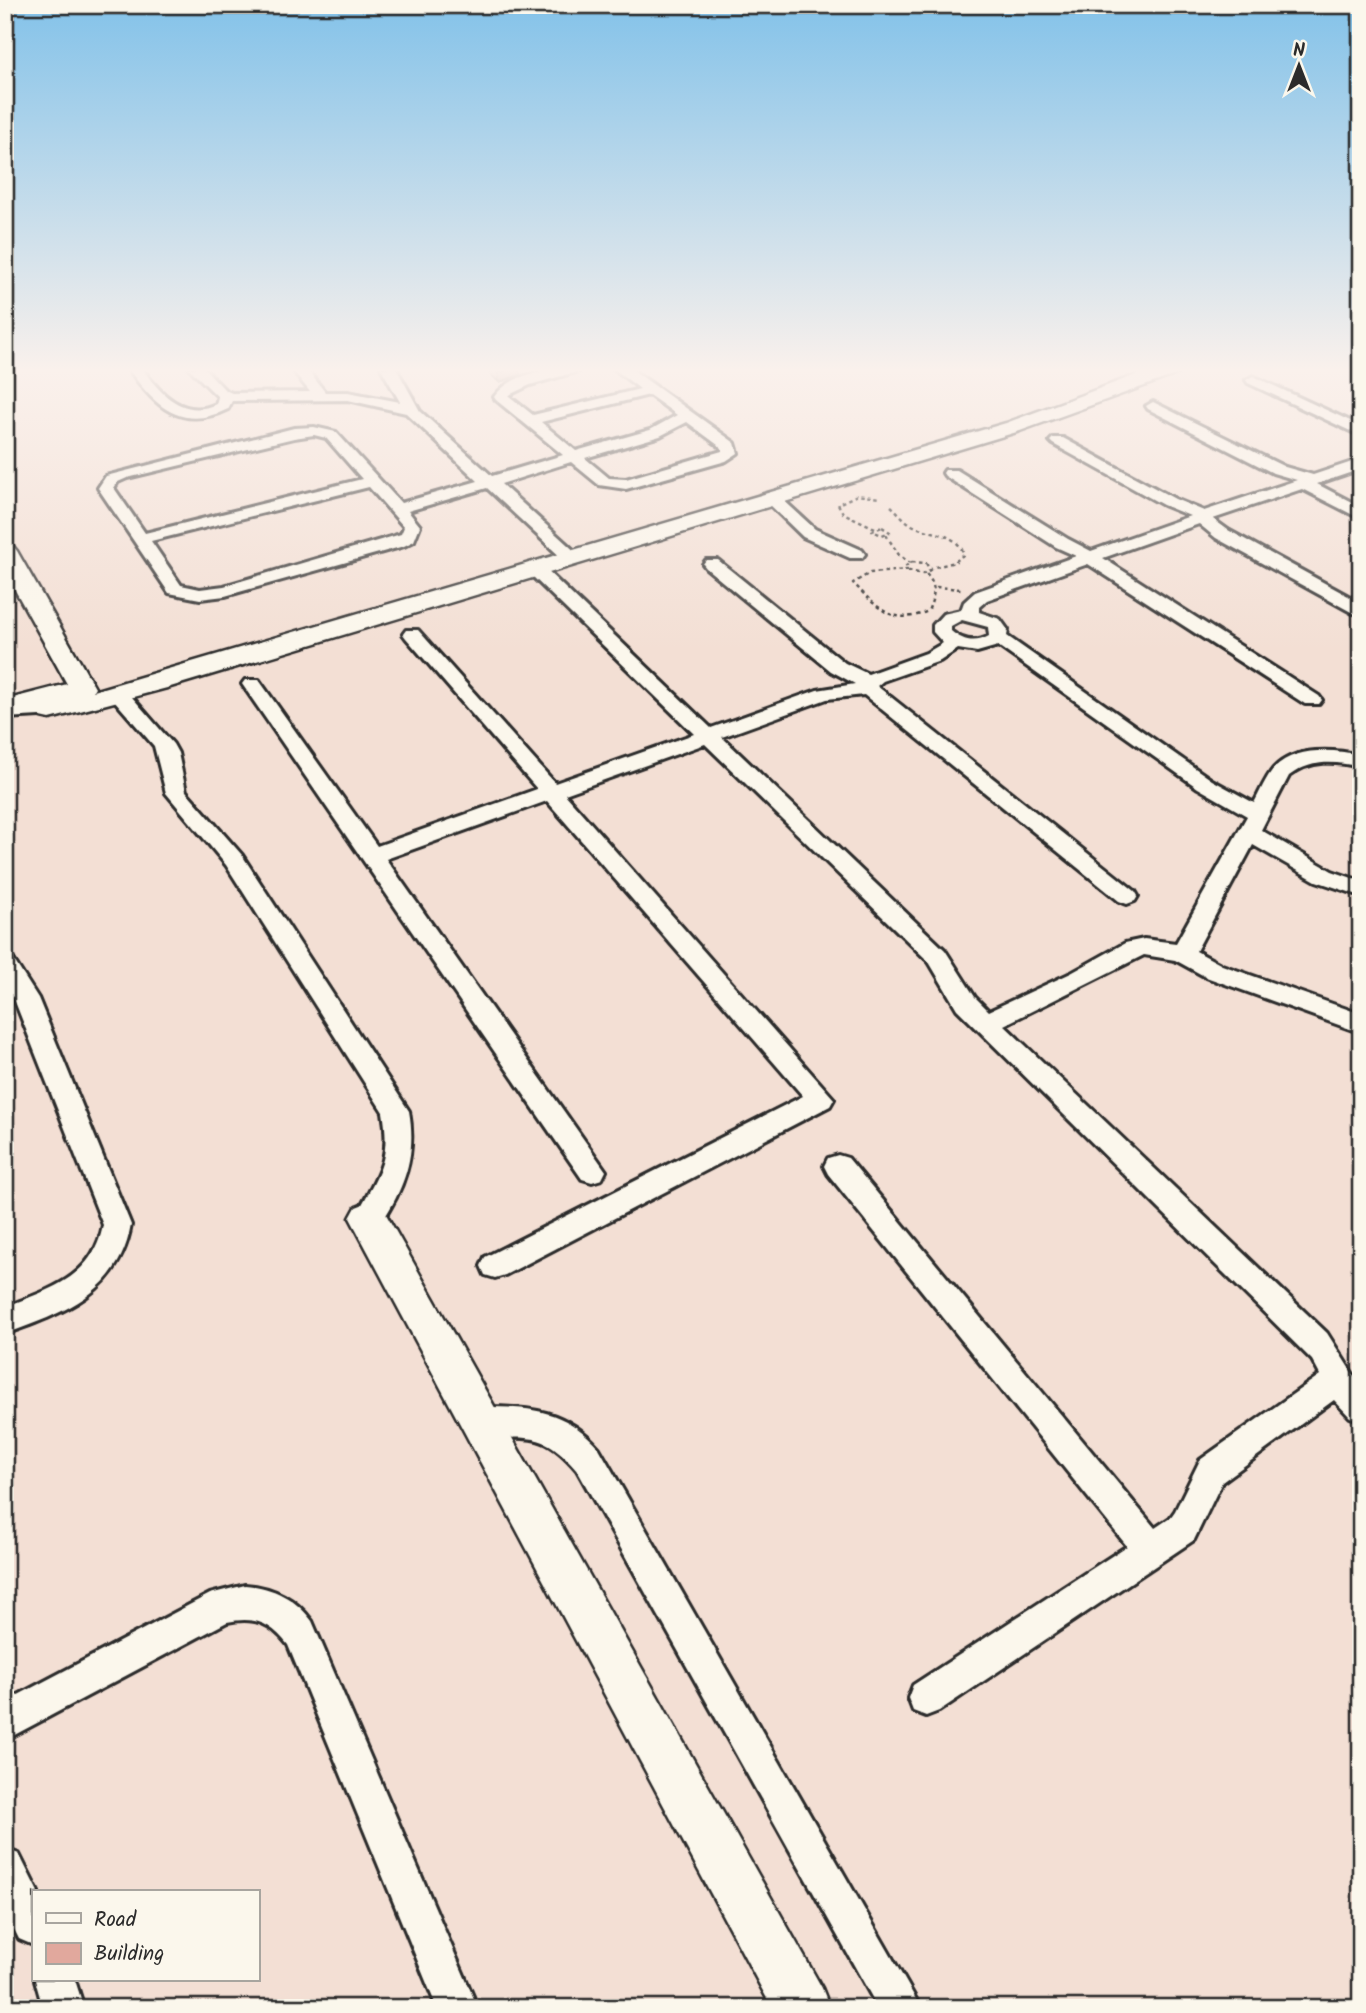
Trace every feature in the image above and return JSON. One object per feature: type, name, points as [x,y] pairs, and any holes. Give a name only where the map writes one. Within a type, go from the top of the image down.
[{"type":"street","points":[[174,462],[128,473],[113,479],[106,488],[175,589],[209,593],[398,542],[408,537],[413,529],[356,462]]},
{"type":"street","points":[[467,462],[573,559]]},
{"type":"street","points":[[398,509],[555,462]]},
{"type":"street","points":[[579,462],[605,482],[621,485],[706,462]]},
{"type":"street","points":[[5,710],[118,693],[897,462]]},
{"type":"street","points":[[1096,462],[1202,517],[1222,534],[1359,609]]},
{"type":"street","points":[[1263,462],[1308,482],[1361,514]]},
{"type":"street","points":[[970,615],[972,603],[981,596],[1088,556],[1361,464]]},
{"type":"street","points":[[951,473],[1062,543],[1088,556],[1312,700]]},
{"type":"street","points":[[140,539],[373,481]]},
{"type":"street","points":[[773,499],[810,533],[856,554]]},
{"type":"street","points":[[5,551],[82,688],[56,704]]},
{"type":"street","points":[[712,564],[838,667],[859,676],[866,685],[1127,896]]},
{"type":"street","points":[[536,570],[937,956],[948,970],[960,996],[986,1023],[1317,1342],[1330,1361],[1336,1381],[1361,1407]]},
{"type":"street","points":[[970,615],[994,623],[999,630],[998,638],[984,645],[955,643],[942,632],[942,625],[949,618],[970,615]]},
{"type":"street","points":[[412,634],[549,793],[821,1099],[495,1266]]},
{"type":"street","points":[[998,638],[1205,784],[1324,876],[1361,889]]},
{"type":"street","points":[[372,856],[824,694],[856,691],[876,677],[933,657],[955,643]]},
{"type":"street","points":[[252,684],[593,1171]]},
{"type":"street","points":[[118,693],[163,744],[168,753],[176,793],[234,860],[396,1111],[400,1137],[397,1164],[387,1191],[369,1218],[802,2008]]},
{"type":"street","points":[[1179,952],[1189,945],[1281,773],[1296,762],[1329,756],[1361,761]]},
{"type":"street","points":[[986,1023],[1080,979],[1133,949],[1144,947],[1179,952],[1214,971],[1361,1024]]},
{"type":"street","points":[[5,965],[26,998],[117,1225],[117,1236],[106,1262],[87,1282],[5,1321]]},
{"type":"street","points":[[838,1166],[1150,1548]]},
{"type":"street","points":[[926,1698],[1182,1529],[1188,1521],[1204,1480],[1211,1471],[1336,1381]]},
{"type":"street","points":[[483,1422],[525,1422],[552,1428],[578,1445],[589,1460],[901,2008]]},
{"type":"street","points":[[5,1722],[222,1606],[253,1601],[281,1611],[300,1633],[458,2008]]},
{"type":"street","points":[[5,1868],[32,1923]]},
{"type":"street","points":[[56,1982],[64,2008]]},
{"type":"path","points":[[878,498],[863,494],[846,498],[838,504],[843,513],[875,528],[888,529],[890,532],[886,535]]},
{"type":"path","points":[[891,506],[911,523],[950,538],[962,547],[964,554],[960,560],[931,568],[925,573],[913,573],[908,569],[870,573],[858,577],[853,583],[881,611],[901,618],[919,616],[928,611],[936,587]]},
{"type":"path","points":[[875,528],[872,531],[875,534],[886,535]]},
{"type":"path","points":[[886,535],[899,555],[910,563],[921,562],[931,568]]},
{"type":"path","points":[[908,569],[906,566],[910,563]]},
{"type":"path","points":[[925,573],[936,587],[964,590],[981,596]]}]
